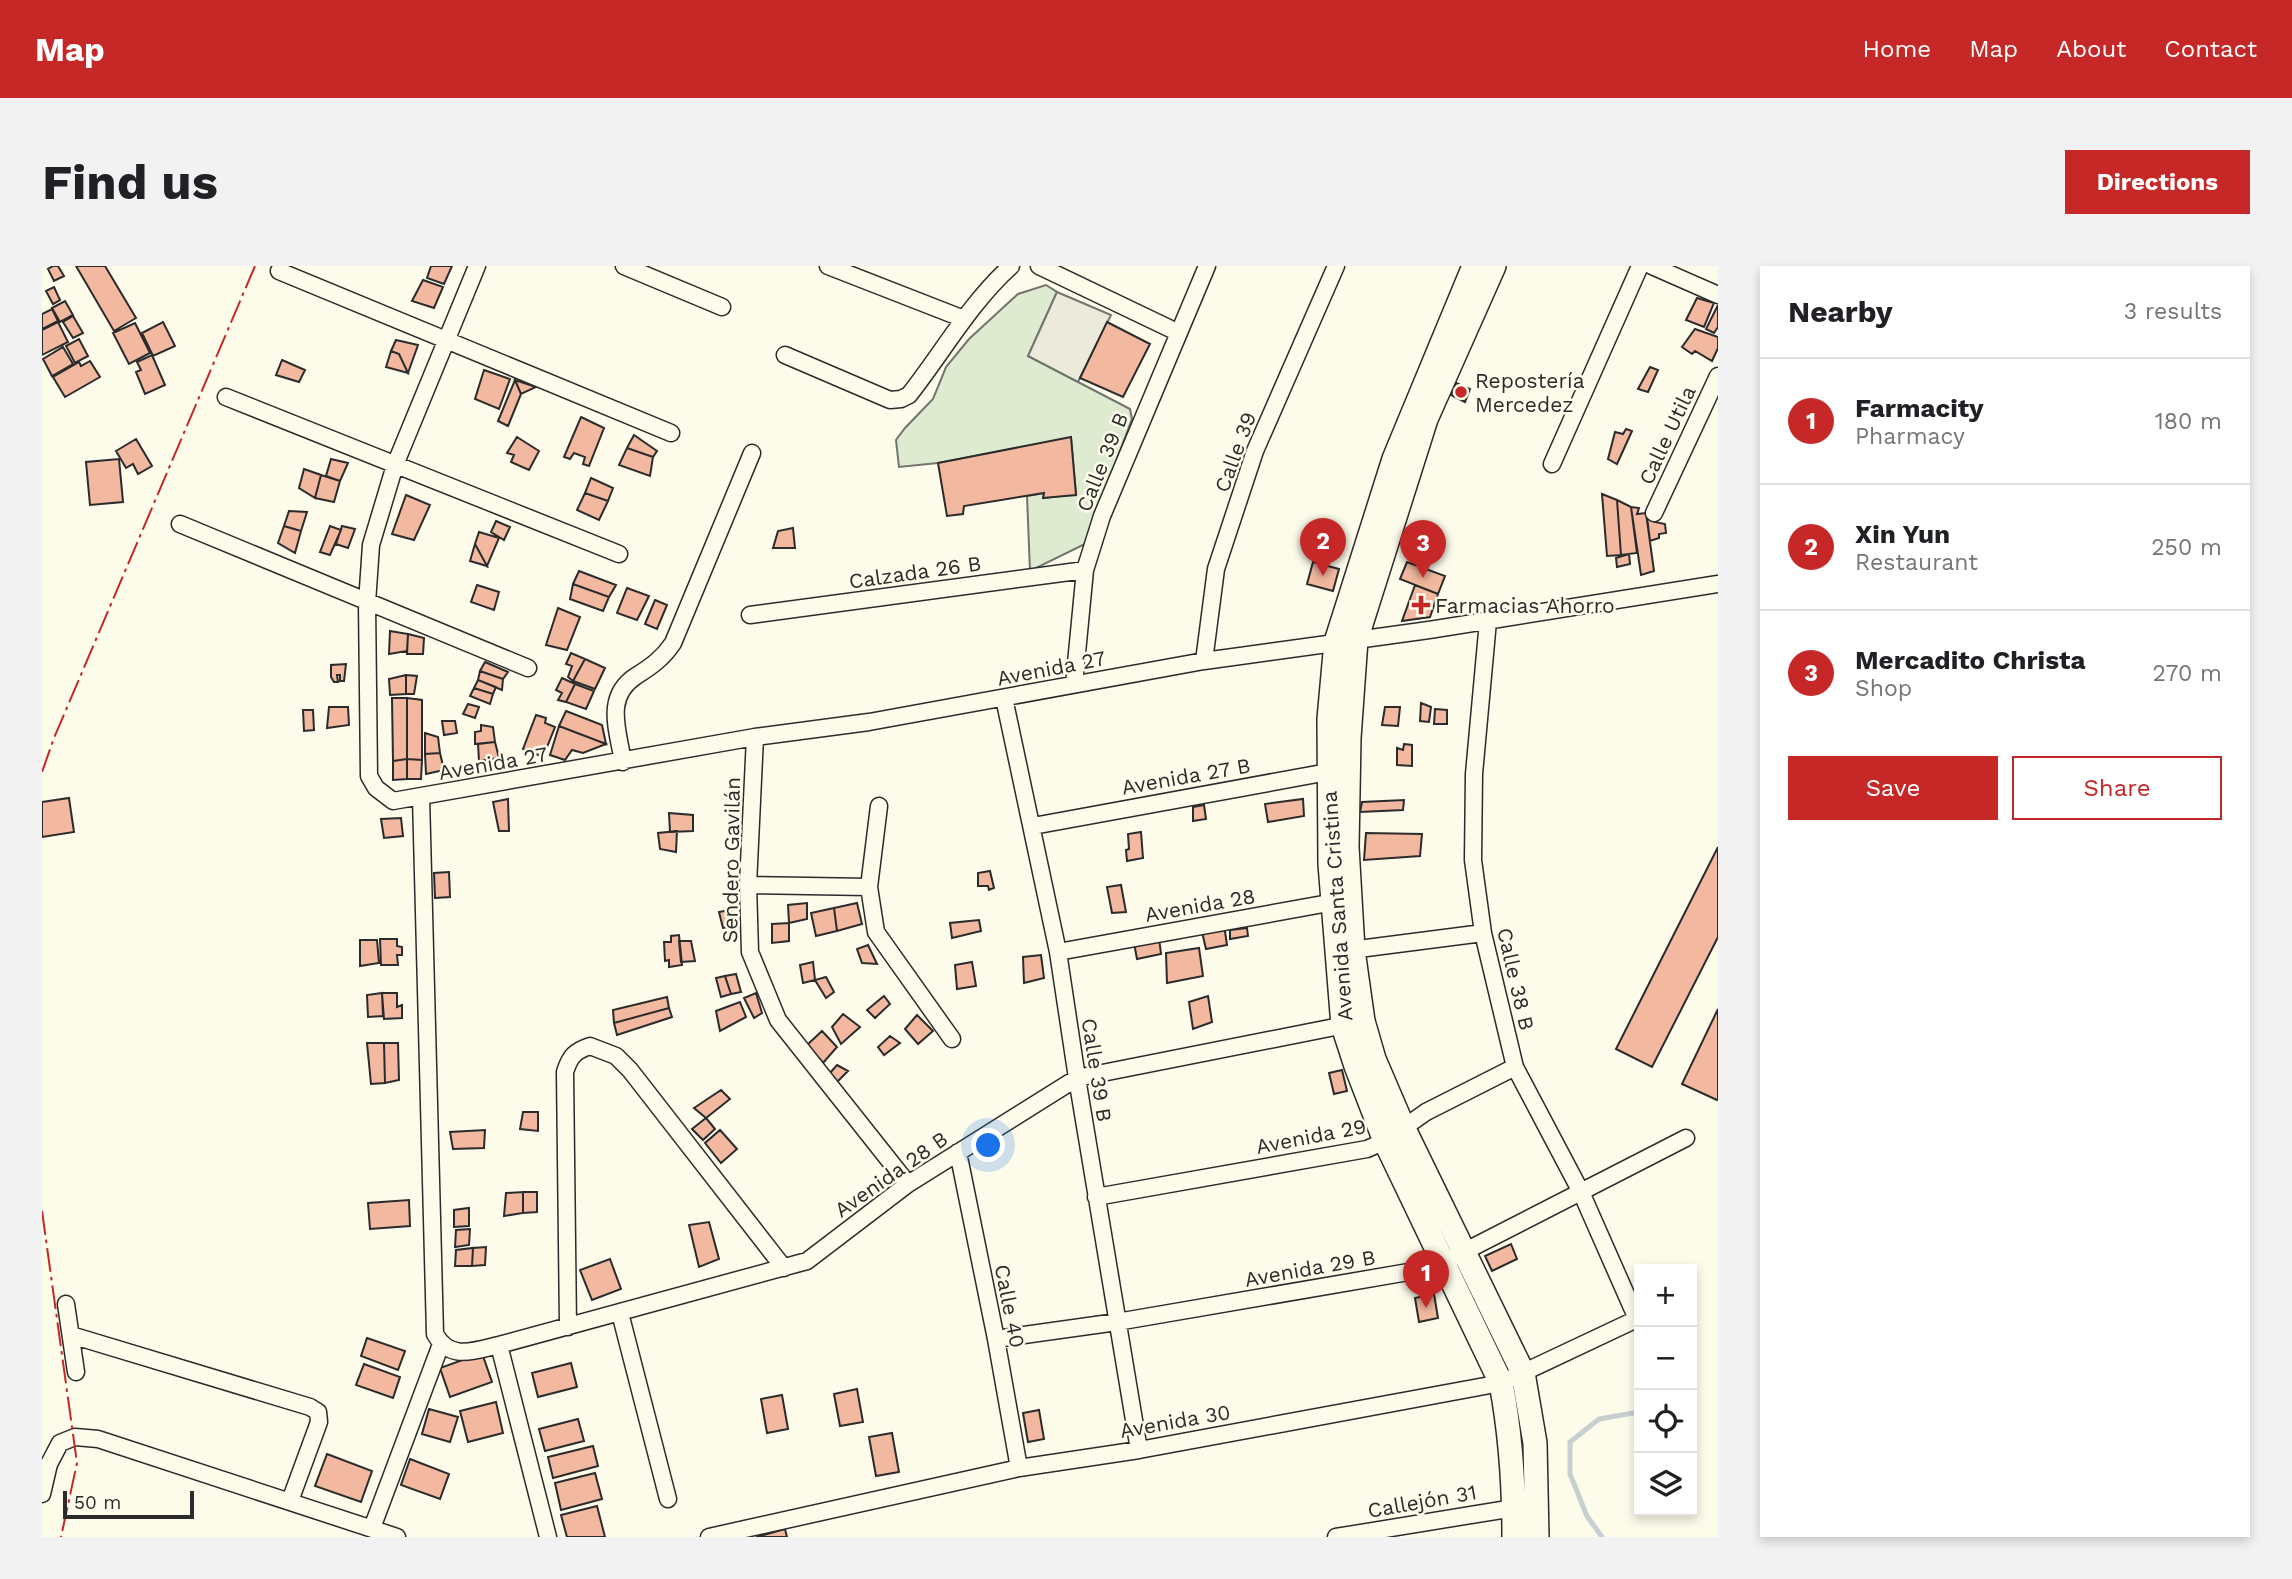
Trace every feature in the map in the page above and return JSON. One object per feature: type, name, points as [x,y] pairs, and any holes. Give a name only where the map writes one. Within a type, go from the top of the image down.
[{"type":"street","points":[[367,603],[371,545],[395,465],[477,266]]},
{"type":"street","points":[[624,266],[722,307]]},
{"type":"street","points":[[828,266],[964,318]]},
{"type":"street","points":[[786,355],[890,400],[901,400],[909,395],[994,281],[1011,266]]},
{"type":"street","points":[[1039,266],[1177,332]]},
{"type":"street","name":"Calle 39 B","points":[[1074,684],[1085,570],[1102,516],[1177,332],[1207,266]]},
{"type":"street","name":"Calle 39","points":[[1204,661],[1216,569],[1255,451],[1336,266]]},
{"type":"street","name":"Avenida Santa Cristina","points":[[1474,266],[1394,460],[1346,641],[1338,770],[1347,847],[1341,901],[1353,1024],[1374,1059],[1394,1135],[1443,1263],[1500,1383],[1513,1457],[1514,1537]]},
{"type":"street","name":"Avenida Santa Cristina","points":[[1346,641],[1426,419],[1494,266]]},
{"type":"street","points":[[1552,464],[1640,266]]},
{"type":"street","points":[[1652,266],[1718,295]]},
{"type":"street","points":[[279,271],[671,433]]},
{"type":"street","name":"Calle Utila","points":[[1654,513],[1718,376]]},
{"type":"street","points":[[226,397],[619,554]]},
{"type":"street","points":[[623,762],[616,715],[618,694],[622,686],[664,657],[673,643],[752,453]]},
{"type":"street","points":[[180,524],[528,668]]},
{"type":"street","name":"Calzada 26 B","points":[[750,615],[1085,570]]},
{"type":"street","name":"Avenida 27","points":[[367,603],[369,776],[376,788],[393,801],[755,737],[869,722],[1204,661],[1488,621],[1718,584]]},
{"type":"street","name":"Calle 38 B","points":[[1488,621],[1474,774],[1473,860],[1483,933],[1515,1067],[1581,1192],[1634,1309]]},
{"type":"street","name":"Calle 39 B","points":[[1004,698],[1058,952],[1139,1450]]},
{"type":"street","name":"Sendero Gavilán","points":[[755,737],[748,885],[750,952],[778,1020],[908,1184]]},
{"type":"street","name":"Avenida 27 B","points":[[1032,826],[1338,770]]},
{"type":"street","points":[[372,1528],[441,1344],[435,1334],[421,797]]},
{"type":"street","points":[[879,806],[869,887],[876,932],[952,1039]]},
{"type":"street","points":[[748,885],[869,887]]},
{"type":"street","name":"Avenida 28","points":[[1058,952],[1341,901]]},
{"type":"street","points":[[1345,951],[1483,933]]},
{"type":"street","name":"Avenida 28 B","points":[[441,1344],[453,1352],[469,1352],[807,1261],[908,1184],[1077,1078],[1353,1024]]},
{"type":"street","points":[[568,1326],[565,1072],[570,1057],[590,1046],[616,1056],[630,1070],[784,1268]]},
{"type":"street","name":"Avenida 29","points":[[1096,1197],[1367,1149],[1394,1135],[1426,1112],[1515,1067]]},
{"type":"street","name":"Avenida Santa Cristina","points":[[1394,1135],[1464,1251],[1523,1373],[1535,1443],[1537,1537]]},
{"type":"street","name":"Avenida 29 B","points":[[996,1339],[1117,1322],[1420,1270],[1443,1263],[1686,1138]]},
{"type":"street","name":"Calle 40","points":[[958,1152],[1019,1468]]},
{"type":"street","points":[[66,1304],[76,1371]]},
{"type":"street","points":[[620,1313],[668,1499]]},
{"type":"street","name":"Avenida 30","points":[[709,1537],[1019,1468],[1139,1450],[1500,1383],[1634,1320]]},
{"type":"street","points":[[71,1335],[310,1407],[318,1412],[318,1422],[290,1501]]},
{"type":"street","points":[[499,1345],[548,1537]]},
{"type":"street","points":[[42,1494],[49,1464],[60,1443],[75,1437],[97,1439],[397,1537]]},
{"type":"street","name":"Callejón 31","points":[[1336,1537],[1514,1508]]},
{"type":"green space","points":[[1046,285],[1057,292],[1028,356],[1130,409],[1132,419],[1085,544],[1030,571],[1027,496],[1044,493],[1044,498],[1076,494],[1071,438],[938,463],[899,467],[896,440],[933,399],[946,367],[969,339],[1018,294]]},
{"type":"shaded area","points":[[1057,292],[1111,315],[1078,382],[1028,356]]},
{"type":"building","points":[[58,266],[64,276],[54,281],[48,269]]},
{"type":"building","points":[[76,266],[105,266],[136,318],[114,331]]},
{"type":"building","points":[[431,266],[452,266],[444,284],[427,278]]},
{"type":"building","points":[[423,280],[443,287],[434,308],[412,301]]},
{"type":"building","points":[[54,287],[60,300],[53,304],[46,291]]},
{"type":"building","points":[[1697,298],[1714,303],[1704,327],[1686,320]]},
{"type":"building","points":[[65,301],[73,315],[60,322],[52,308]]},
{"type":"building","points":[[1718,305],[1718,327],[1714,333],[1706,329]]},
{"type":"building","points":[[52,309],[58,321],[42,329],[42,314]]},
{"type":"building","points":[[73,316],[83,333],[73,338],[63,322]]},
{"type":"building","points":[[58,322],[68,342],[42,355],[42,330]]},
{"type":"building","points":[[163,322],[175,346],[153,356],[142,333]]},
{"type":"building","points":[[1107,322],[1150,344],[1123,397],[1080,378]]},
{"type":"building","points":[[135,323],[150,353],[129,364],[113,333]]},
{"type":"building","points":[[1695,329],[1718,337],[1718,348],[1712,361],[1695,351],[1692,354],[1682,347]]},
{"type":"building","points":[[79,339],[88,356],[75,363],[66,346]]},
{"type":"building","points":[[396,340],[418,345],[408,373],[399,354],[391,351]]},
{"type":"building","points":[[63,347],[73,364],[52,376],[43,359]]},
{"type":"building","points":[[391,351],[399,354],[408,373],[386,367]]},
{"type":"building","points":[[152,355],[165,385],[145,394],[136,372],[141,370],[137,362]]},
{"type":"building","points":[[282,360],[305,370],[299,382],[276,375]]},
{"type":"building","points":[[90,361],[100,377],[65,397],[53,377],[79,362],[81,366]]},
{"type":"building","points":[[1650,367],[1658,370],[1648,392],[1638,389]]},
{"type":"building","points":[[484,370],[510,379],[499,409],[475,399]]},
{"type":"building","points":[[515,380],[521,394],[508,426],[498,421]]},
{"type":"building","points":[[515,380],[536,387],[521,394]]},
{"type":"building","name":"Repostería Mercedez","points":[[1456,383],[1470,389],[1465,402],[1451,395]]},
{"type":"building","points":[[581,417],[604,428],[589,466],[583,464],[585,457],[574,453],[570,459],[564,457]]},
{"type":"building","points":[[1626,429],[1632,431],[1617,464],[1608,459],[1615,432],[1623,434]]},
{"type":"building","points":[[634,435],[657,451],[653,457],[627,448]]},
{"type":"building","points":[[517,437],[539,451],[529,470],[511,462],[514,455],[507,453]]},
{"type":"building","points":[[1071,437],[1076,495],[1043,498],[1044,493],[964,506],[963,514],[947,516],[938,463]]},
{"type":"building","points":[[136,439],[152,466],[138,474],[133,464],[126,468],[116,451]]},
{"type":"building","points":[[627,448],[653,457],[650,476],[619,465]]},
{"type":"building","points":[[119,459],[123,502],[90,505],[86,462]]},
{"type":"building","points":[[331,459],[348,463],[340,481],[326,476]]},
{"type":"building","points":[[304,469],[321,475],[315,498],[299,488]]},
{"type":"building","points":[[321,475],[340,481],[334,502],[315,498]]},
{"type":"building","points":[[591,478],[613,488],[608,501],[585,493]]},
{"type":"building","points":[[585,493],[608,501],[599,520],[577,510]]},
{"type":"building","points":[[1602,494],[1617,500],[1621,555],[1607,556]]},
{"type":"building","points":[[406,495],[430,505],[414,540],[392,534]]},
{"type":"building","points":[[1617,500],[1631,507],[1637,553],[1621,555]]},
{"type":"building","points":[[1631,507],[1639,508],[1637,514],[1646,513],[1654,571],[1641,575]]},
{"type":"building","points":[[289,511],[307,512],[301,531],[284,526]]},
{"type":"building","points":[[1653,516],[1655,522],[1665,524],[1666,533],[1659,534],[1659,538],[1650,541],[1647,517]]},
{"type":"building","points":[[496,521],[510,527],[504,540],[491,532]]},
{"type":"building","points":[[284,526],[301,531],[295,553],[278,543]]},
{"type":"building","points":[[330,526],[341,530],[330,555],[320,552]]},
{"type":"building","points":[[342,526],[355,529],[348,548],[336,544]]},
{"type":"building","points":[[793,528],[795,548],[773,548],[778,531]]},
{"type":"building","points":[[479,532],[499,538],[487,566],[475,544]]},
{"type":"building","points":[[475,544],[487,566],[470,561]]},
{"type":"building","points":[[1629,554],[1630,564],[1617,567],[1616,558]]},
{"type":"building","points":[[1313,562],[1339,569],[1333,591],[1307,584]]},
{"type":"building","points":[[1407,562],[1445,576],[1438,594],[1400,579]]},
{"type":"building","points":[[579,571],[616,585],[609,597],[573,584]]},
{"type":"building","points":[[573,584],[609,597],[603,611],[570,599]]},
{"type":"building","points":[[477,585],[499,592],[494,610],[471,602]]},
{"type":"building","name":"Farmacias Ahorro","points":[[1415,585],[1438,594],[1430,617],[1402,621]]},
{"type":"building","points":[[627,588],[649,596],[637,620],[617,613]]},
{"type":"building","points":[[655,600],[667,605],[657,629],[645,624]]},
{"type":"building","points":[[558,608],[580,617],[567,650],[546,645]]},
{"type":"building","points":[[390,631],[408,634],[407,651],[389,654]]},
{"type":"building","points":[[408,634],[424,638],[423,654],[407,654]]},
{"type":"building","points":[[571,653],[585,659],[573,681],[568,677],[572,666],[566,664]]},
{"type":"building","points":[[585,659],[605,668],[595,689],[573,681]]},
{"type":"building","points":[[485,662],[508,672],[503,679],[480,671]]},
{"type":"building","points":[[346,664],[344,681],[340,681],[340,675],[337,675],[338,682],[334,682],[331,665]]},
{"type":"building","points":[[480,671],[503,679],[502,690],[478,680]]},
{"type":"building","points":[[406,675],[417,676],[414,694],[406,694]]},
{"type":"building","points":[[406,675],[406,694],[390,695],[389,679]]},
{"type":"building","points":[[562,678],[575,684],[566,702],[558,700],[562,693],[556,690]]},
{"type":"building","points":[[478,680],[496,687],[493,694],[474,688]]},
{"type":"building","points":[[575,684],[594,691],[586,709],[566,702]]},
{"type":"building","points":[[474,688],[493,694],[490,704],[470,696]]},
{"type":"building","points":[[392,698],[407,698],[407,759],[393,761]]},
{"type":"building","points":[[407,698],[422,700],[422,760],[407,759]]},
{"type":"building","points":[[1421,703],[1431,707],[1429,722],[1420,721]]},
{"type":"building","points":[[468,704],[479,707],[475,718],[463,714]]},
{"type":"building","points":[[329,707],[348,707],[349,725],[327,728]]},
{"type":"building","points":[[1385,707],[1400,707],[1398,726],[1382,725]]},
{"type":"building","points":[[1435,709],[1447,710],[1447,724],[1434,724]]},
{"type":"building","points":[[303,710],[313,710],[314,730],[304,731]]},
{"type":"building","points":[[566,711],[602,725],[606,744],[559,726]]},
{"type":"building","points":[[536,715],[546,718],[545,723],[555,727],[543,757],[523,749]]},
{"type":"building","points":[[442,721],[455,721],[457,733],[444,735]]},
{"type":"building","points":[[481,725],[493,727],[495,742],[475,744],[475,732],[481,731]]},
{"type":"building","points":[[559,726],[606,744],[583,753],[572,750],[565,760],[550,755]]},
{"type":"building","points":[[425,733],[438,737],[440,753],[425,754]]},
{"type":"building","points":[[495,742],[499,758],[479,761],[478,744]]},
{"type":"building","points":[[1404,744],[1412,745],[1412,766],[1397,765],[1397,748],[1403,750]]},
{"type":"building","points":[[440,753],[444,770],[426,774],[425,754]]},
{"type":"building","points":[[407,759],[422,760],[421,779],[407,779]]},
{"type":"building","points":[[407,759],[407,779],[393,780],[393,761]]},
{"type":"building","points":[[69,798],[74,832],[42,837],[42,802]]},
{"type":"building","points":[[508,799],[509,831],[499,831],[493,802]]},
{"type":"building","points":[[1303,799],[1304,816],[1268,822],[1265,804]]},
{"type":"building","points":[[1404,800],[1403,810],[1360,812],[1362,802]]},
{"type":"building","points":[[1204,805],[1206,819],[1193,821],[1193,807]]},
{"type":"building","points":[[669,813],[693,815],[693,831],[670,832]]},
{"type":"building","points":[[401,818],[403,836],[384,838],[381,819]]},
{"type":"building","points":[[677,831],[676,852],[660,849],[658,833]]},
{"type":"building","points":[[1141,832],[1143,858],[1127,861],[1128,834]]},
{"type":"building","points":[[1366,833],[1422,834],[1420,856],[1364,860]]},
{"type":"building","points":[[1718,847],[1718,937],[1652,1067],[1616,1049]]},
{"type":"building","points":[[990,871],[994,888],[989,890],[988,886],[978,886],[978,873]]},
{"type":"building","points":[[449,872],[450,897],[435,898],[434,873]]},
{"type":"building","points":[[1121,885],[1126,912],[1112,913],[1107,887]]},
{"type":"building","points":[[807,903],[807,919],[789,923],[788,905]]},
{"type":"building","points":[[857,903],[862,924],[837,931],[834,908]]},
{"type":"building","points":[[834,908],[837,931],[816,936],[811,913]]},
{"type":"building","points":[[730,910],[733,927],[723,928],[719,912]]},
{"type":"building","points":[[979,920],[981,931],[952,938],[950,923]]},
{"type":"building","points":[[789,923],[789,941],[772,943],[772,924]]},
{"type":"building","points":[[1224,925],[1227,945],[1206,949],[1202,932]]},
{"type":"building","points":[[1247,928],[1248,936],[1230,939],[1230,930]]},
{"type":"building","points":[[679,935],[682,965],[669,967],[669,960],[665,961],[664,942],[671,942],[671,936]]},
{"type":"building","points":[[1159,938],[1161,954],[1137,959],[1134,943]]},
{"type":"building","points":[[380,939],[397,939],[397,946],[402,947],[402,955],[397,955],[398,965],[381,965]]},
{"type":"building","points":[[360,940],[377,940],[379,963],[360,966]]},
{"type":"building","points":[[679,941],[691,941],[695,961],[681,962]]},
{"type":"building","points":[[868,945],[877,964],[862,963],[857,949]]},
{"type":"building","points":[[1199,948],[1203,976],[1167,983],[1166,953]]},
{"type":"building","points":[[1041,955],[1044,978],[1024,983],[1023,957]]},
{"type":"building","points":[[813,962],[815,980],[803,983],[800,965]]},
{"type":"building","points":[[972,962],[976,986],[957,989],[955,965]]},
{"type":"building","points":[[736,974],[741,992],[731,994],[725,976]]},
{"type":"building","points":[[725,976],[731,994],[721,997],[716,978]]},
{"type":"building","points":[[826,977],[834,992],[826,998],[815,980]]},
{"type":"building","points":[[382,993],[383,1016],[368,1017],[367,995]]},
{"type":"building","points":[[382,993],[397,993],[397,1007],[402,1005],[402,1018],[384,1019]]},
{"type":"building","points":[[756,993],[762,1013],[754,1018],[744,998]]},
{"type":"building","points":[[884,996],[890,1004],[875,1018],[867,1010]]},
{"type":"building","points":[[1208,996],[1212,1022],[1193,1029],[1189,1002]]},
{"type":"building","points":[[667,997],[669,1008],[614,1023],[613,1010]]},
{"type":"building","points":[[740,1002],[746,1017],[720,1031],[716,1011]]},
{"type":"building","points":[[669,1008],[672,1017],[617,1035],[614,1023]]},
{"type":"building","points":[[1718,1009],[1718,1099],[1717,1100],[1682,1084]]},
{"type":"building","points":[[843,1014],[860,1027],[841,1044],[832,1027]]},
{"type":"building","points":[[917,1015],[933,1031],[918,1044],[905,1029]]},
{"type":"building","points":[[822,1031],[837,1047],[823,1063],[807,1045]]},
{"type":"building","points":[[890,1036],[900,1043],[884,1055],[878,1047]]},
{"type":"building","points":[[367,1043],[384,1043],[385,1083],[371,1084]]},
{"type":"building","points":[[384,1043],[398,1043],[399,1080],[385,1083]]},
{"type":"building","points":[[837,1065],[848,1071],[837,1082],[829,1074]]},
{"type":"building","points":[[1342,1070],[1347,1091],[1334,1094],[1329,1073]]},
{"type":"building","points":[[721,1090],[730,1099],[706,1118],[694,1108]]},
{"type":"building","points":[[523,1112],[538,1112],[538,1131],[520,1129]]},
{"type":"building","points":[[706,1118],[715,1129],[703,1140],[692,1129]]},
{"type":"building","points":[[485,1130],[484,1148],[453,1149],[450,1132]]},
{"type":"building","points":[[720,1130],[737,1149],[721,1163],[705,1143]]},
{"type":"building","points":[[523,1192],[537,1192],[537,1212],[523,1213]]},
{"type":"building","points":[[523,1192],[523,1213],[504,1216],[506,1193]]},
{"type":"building","points":[[409,1200],[410,1226],[370,1229],[368,1203]]},
{"type":"building","points":[[469,1208],[469,1226],[454,1227],[454,1210]]},
{"type":"building","points":[[709,1222],[719,1259],[699,1267],[689,1225]]},
{"type":"building","points":[[470,1229],[469,1245],[455,1247],[456,1230]]},
{"type":"building","points":[[1511,1244],[1517,1259],[1492,1271],[1485,1256]]},
{"type":"building","points":[[486,1247],[485,1265],[472,1266],[473,1248]]},
{"type":"building","points":[[473,1248],[472,1266],[455,1266],[456,1250]]},
{"type":"building","points":[[610,1259],[621,1289],[592,1300],[580,1270]]},
{"type":"building","points":[[1434,1294],[1438,1318],[1419,1322],[1415,1298]]},
{"type":"building","points":[[367,1338],[405,1351],[398,1370],[361,1356]]},
{"type":"building","points":[[482,1353],[492,1382],[450,1397],[440,1368]]},
{"type":"building","points":[[571,1363],[577,1387],[538,1397],[532,1373]]},
{"type":"building","points":[[364,1364],[400,1377],[393,1398],[356,1385]]},
{"type":"building","points":[[857,1389],[863,1422],[840,1426],[834,1394]]},
{"type":"building","points":[[782,1395],[788,1429],[767,1433],[761,1399]]},
{"type":"building","points":[[496,1402],[503,1433],[468,1442],[460,1411]]},
{"type":"building","points":[[429,1409],[458,1417],[450,1442],[422,1434]]},
{"type":"building","points":[[1039,1410],[1044,1439],[1028,1442],[1023,1413]]},
{"type":"building","points":[[578,1419],[584,1441],[545,1451],[539,1429]]},
{"type":"building","points":[[892,1433],[899,1472],[876,1476],[869,1437]]},
{"type":"building","points":[[593,1446],[598,1466],[553,1478],[548,1457]]},
{"type":"building","points":[[327,1454],[372,1471],[361,1502],[315,1486]]},
{"type":"building","points":[[410,1459],[449,1474],[440,1499],[401,1485]]},
{"type":"building","points":[[595,1473],[602,1499],[561,1510],[555,1483]]},
{"type":"building","points":[[597,1506],[605,1537],[567,1537],[561,1515]]},
{"type":"building","points":[[785,1529],[787,1537],[756,1537]]},
{"type":"waterway","points":[[1602,1537],[1587,1516],[1570,1474],[1570,1442],[1599,1419],[1634,1413]]},
{"type":"power","points":[[42,772],[54,738],[255,266]]},
{"type":"power","points":[[42,1211],[77,1463],[61,1537]]},
{"type":"place","name":"Repostería Mercedez","points":[[1461,392]]},
{"type":"place","name":"Xin Yun","points":[[1323,576]]},
{"type":"place","name":"Mercadito Christa","points":[[1423,578]]},
{"type":"place","name":"Farmacias Ahorro","points":[[1421,605]]},
{"type":"place","name":"Farmacity","points":[[1426,1308]]}]
